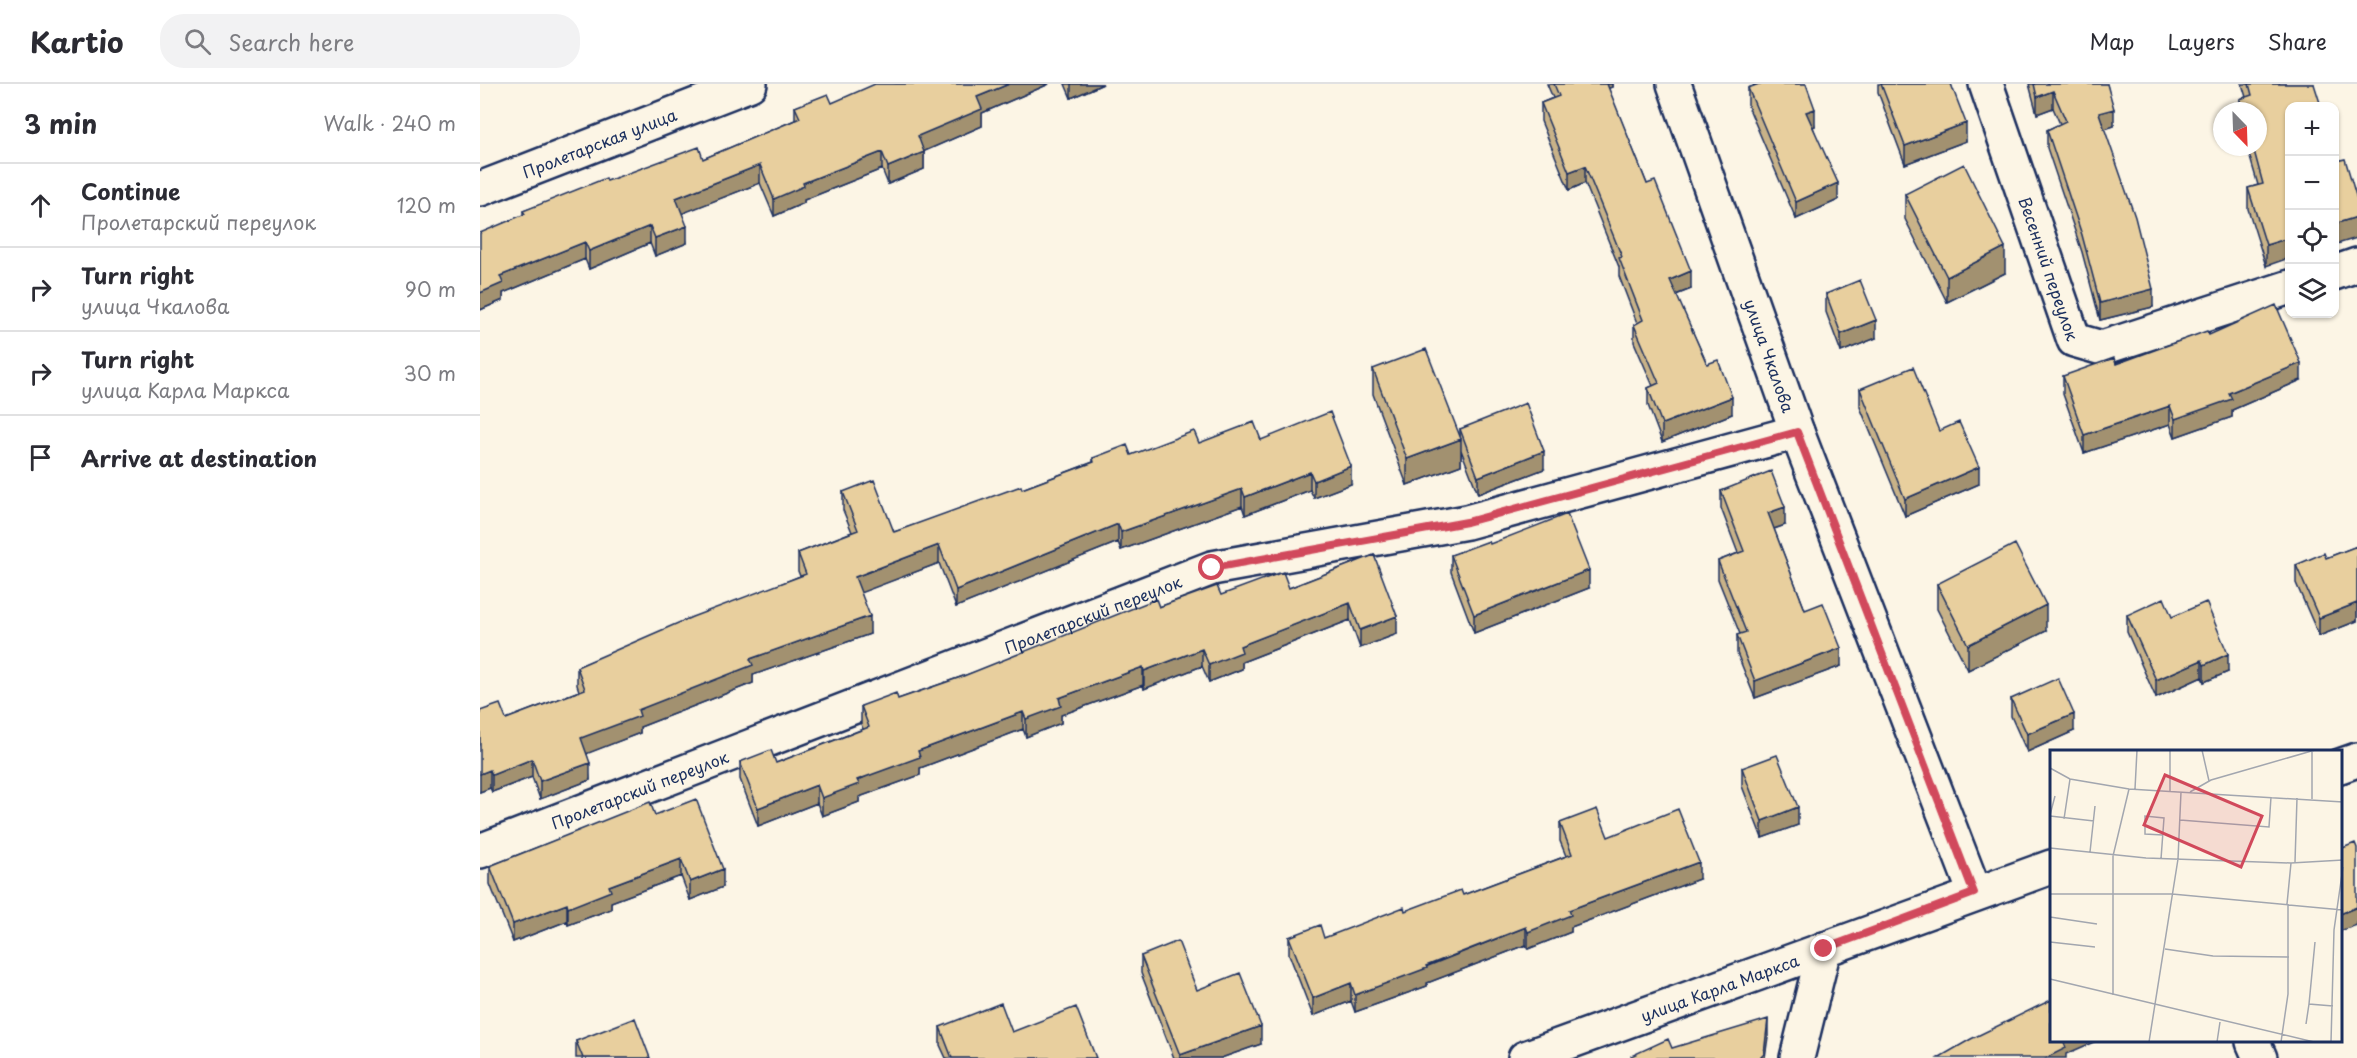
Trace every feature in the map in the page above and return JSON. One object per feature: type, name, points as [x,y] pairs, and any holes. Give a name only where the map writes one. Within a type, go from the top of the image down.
[{"type":"street","name":"Пролетарская улица","points":[[480,189],[750,84]]},
{"type":"street","name":"улица Чкалова","points":[[1674,84],[1797,432],[1974,893]]},
{"type":"street","name":"Весенний переулок","points":[[1986,84],[2074,340],[2102,348],[2285,288]]},
{"type":"street","points":[[2339,271],[2357,266]]},
{"type":"street","name":"Пролетарский переулок","points":[[480,851],[1212,568],[1467,522],[1797,432]]},
{"type":"street","points":[[2342,765],[2357,760]]},
{"type":"street","name":"улица Карла Маркса","points":[[1525,1058],[1974,893],[2050,867]]},
{"type":"street","points":[[1797,1058],[1824,949]]},
{"type":"street","points":[[2254,1043],[2260,1058]]},
{"type":"building","points":[[875,84],[1009,84],[977,97],[982,109],[918,136],[924,152],[888,167],[882,152],[803,183],[804,186],[774,199],[760,165],[676,198],[687,226],[655,238],[650,226],[589,251],[585,242],[500,276],[503,283],[480,293],[480,233],[525,214],[523,211],[606,178],[607,181],[699,147],[703,159],[800,118],[795,107],[828,94],[832,103]]},
{"type":"building","points":[[1554,84],[1607,84],[1647,184],[1655,181],[1691,271],[1670,280],[1707,364],[1718,360],[1732,397],[1662,424],[1648,388],[1659,383],[1634,325],[1643,320],[1619,258],[1622,257],[1585,166],[1569,172],[1541,103],[1559,96]]},
{"type":"building","points":[[1759,84],[1806,84],[1815,109],[1806,112],[1838,183],[1796,202],[1748,88]]},
{"type":"building","points":[[1881,84],[1951,84],[1966,123],[1905,146]]},
{"type":"building","points":[[2034,84],[2107,84],[2114,109],[2099,113],[2135,217],[2153,289],[2100,303],[2082,235],[2047,130],[2066,121],[2053,91],[2037,97]]},
{"type":"building","points":[[2249,84],[2314,84],[2320,102],[2285,102],[2285,239],[2266,245],[2248,188],[2263,184],[2255,156],[2267,156],[2267,102],[2241,102],[2240,99],[2252,95]]},
{"type":"building","points":[[2345,159],[2357,199],[2357,217],[2339,222],[2339,160]]},
{"type":"building","points":[[1964,164],[2005,247],[1947,277],[1905,194]]},
{"type":"building","points":[[1860,280],[1876,320],[1841,334],[1826,294]]},
{"type":"building","points":[[2276,305],[2301,363],[2229,393],[2232,399],[2175,419],[2170,406],[2084,435],[2063,376],[2114,358],[2116,364],[2207,331],[2209,335]]},
{"type":"building","points":[[1426,349],[1461,439],[1407,459],[1373,369]]},
{"type":"building","points":[[1913,367],[1939,431],[1959,422],[1979,467],[1905,499],[1860,389]]},
{"type":"building","points":[[1526,403],[1544,451],[1478,477],[1460,429]]},
{"type":"building","points":[[1330,412],[1351,466],[1314,481],[1310,472],[1245,497],[1242,489],[1121,532],[1118,524],[956,590],[939,545],[855,577],[870,616],[750,659],[753,665],[638,710],[640,716],[581,738],[590,763],[540,781],[532,759],[492,775],[490,770],[480,774],[480,711],[500,704],[506,719],[585,689],[577,667],[692,617],[806,574],[798,553],[858,530],[843,492],[874,480],[894,532],[1021,486],[1022,489],[1094,462],[1093,458],[1127,445],[1131,455],[1194,431],[1199,443],[1254,422],[1261,440]]},
{"type":"building","points":[[1771,471],[1785,507],[1768,513],[1805,610],[1823,603],[1841,648],[1755,681],[1737,635],[1746,632],[1718,561],[1744,551],[1721,491]]},
{"type":"building","points":[[1567,514],[1589,570],[1474,615],[1451,555],[1489,541],[1490,544]]},
{"type":"building","points":[[2015,544],[2046,605],[1968,645],[1937,584]]},
{"type":"building","points":[[2357,546],[2357,603],[2319,618],[2296,565],[2324,553],[2326,558]]},
{"type":"building","points":[[1374,555],[1397,616],[1360,630],[1350,603],[1240,646],[1242,652],[1209,665],[1202,649],[1144,671],[1143,667],[1059,698],[1061,706],[1026,719],[1023,712],[918,751],[920,757],[857,780],[859,784],[822,798],[817,785],[758,808],[740,762],[771,750],[776,763],[869,727],[861,706],[896,693],[898,699],[961,677],[1156,599],[1159,607],[1217,586],[1221,595],[1283,572],[1289,588]]},
{"type":"building","points":[[2164,598],[2172,617],[2206,602],[2228,654],[2204,665],[2202,660],[2156,680],[2127,615]]},
{"type":"building","points":[[2058,678],[2074,714],[2027,734],[2011,699]]},
{"type":"building","points":[[1777,755],[1798,807],[1762,821],[1742,768]]},
{"type":"building","points":[[696,799],[723,869],[690,882],[681,859],[609,886],[611,891],[568,908],[567,904],[513,924],[490,866],[650,802],[655,815]]},
{"type":"building","points":[[1597,809],[1608,837],[1678,809],[1699,862],[1569,910],[1571,915],[1528,932],[1526,927],[1355,995],[1351,983],[1313,998],[1289,937],[1320,925],[1324,938],[1404,907],[1405,911],[1461,890],[1463,895],[1572,854],[1560,823]]},
{"type":"building","points":[[2355,843],[2357,848],[2357,907],[2342,913],[2342,848]]},
{"type":"building","points":[[1178,941],[1197,990],[1240,973],[1261,1026],[1180,1055],[1141,956]]},
{"type":"building","points":[[2050,1000],[2050,1043],[2064,1043],[2066,1048],[2046,1058],[1938,1058],[1971,1039]]},
{"type":"building","points":[[1001,1003],[1012,1032],[1076,1007],[1096,1058],[952,1058],[940,1027]]},
{"type":"building","points":[[635,1018],[650,1058],[583,1058],[576,1041]]},
{"type":"building","points":[[1768,1019],[1764,1054],[1760,1058],[1632,1058],[1631,1056],[1668,1039],[1672,1048]]},
{"type":"route","points":[[1212,568],[1467,522],[1797,432],[1974,893],[1824,949]]}]
